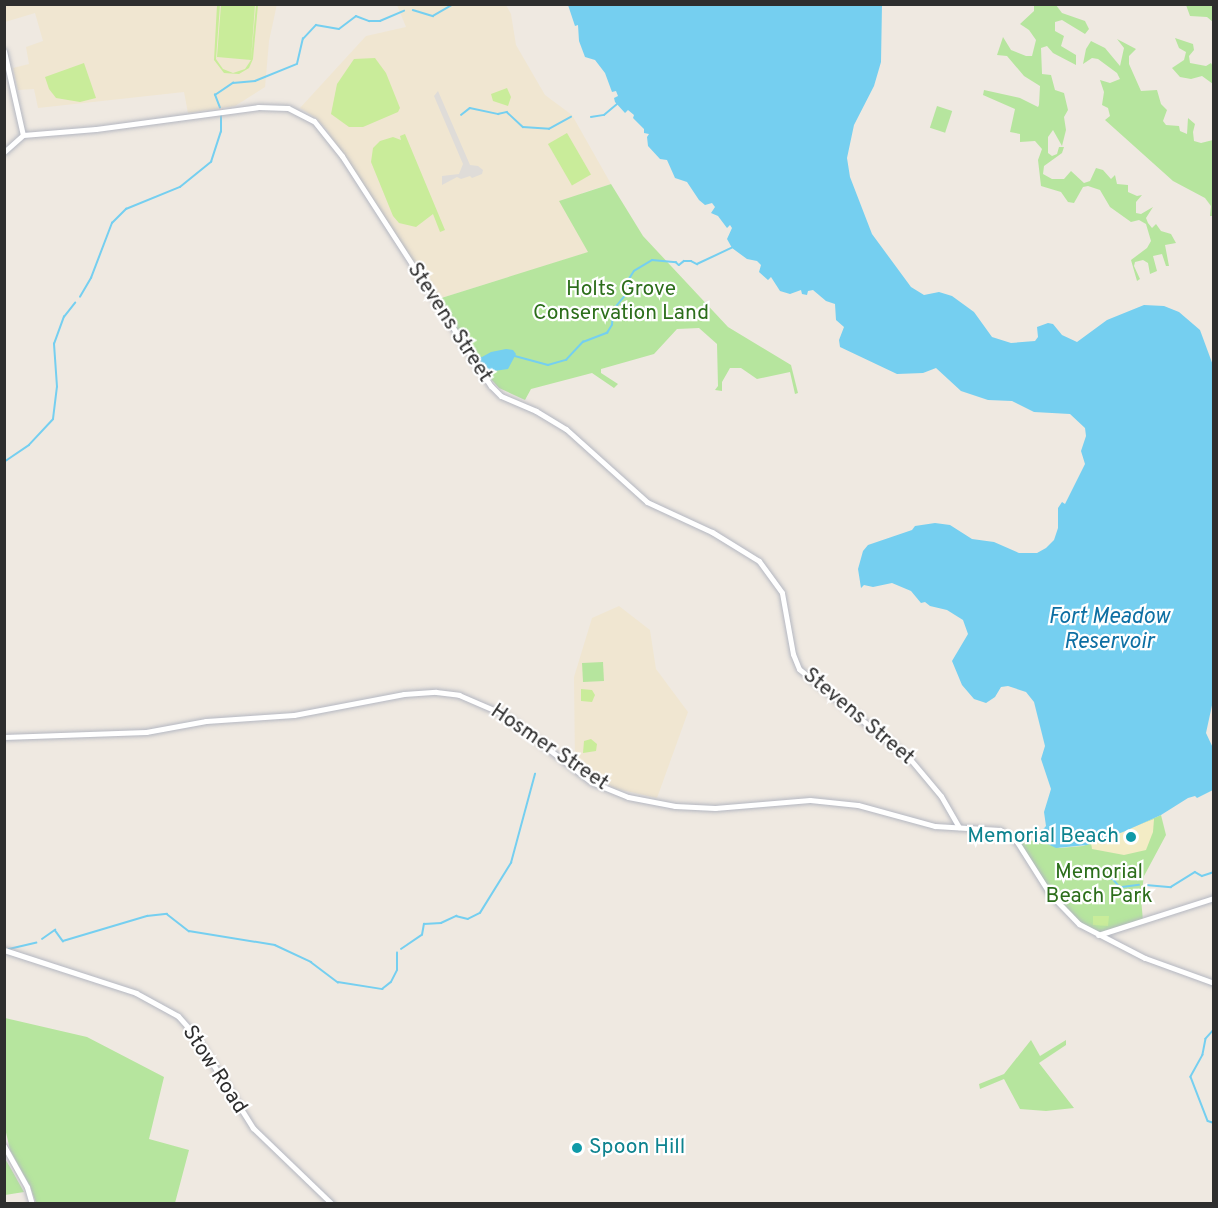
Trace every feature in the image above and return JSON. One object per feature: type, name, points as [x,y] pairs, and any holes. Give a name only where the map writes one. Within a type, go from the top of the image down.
[{"type":"street","points":[[4,51],[23,135],[4,152]]},
{"type":"street","name":"Stevens Street","points":[[23,135],[94,129],[265,106],[288,108],[314,121],[342,156],[490,386],[501,396],[536,411],[566,429],[647,502],[712,532],[759,561],[783,595],[793,654],[799,669],[910,759],[941,796],[959,827]]},
{"type":"street","name":"Hosmer Street","points":[[4,737],[151,731],[194,723],[286,716],[396,695],[444,693],[467,697],[503,714],[589,780],[628,797],[675,806],[715,808],[810,800],[858,805],[935,826],[991,828],[1007,834],[1017,842],[1057,904],[1073,919],[1097,935],[1160,965],[1214,983]]},
{"type":"street","points":[[1097,935],[1214,897]]},
{"type":"street","name":"Stow Road","points":[[4,950],[136,993],[178,1016],[194,1034],[253,1128],[332,1203]]},
{"type":"street","points":[[4,1146],[27,1187],[32,1203]]},
{"type":"shaded area","points":[[277,4],[269,41],[265,87],[235,106],[188,113],[184,92],[38,108],[34,89],[18,90],[13,68],[29,64],[26,47],[43,41],[35,13],[5,22],[5,5]]},
{"type":"shaded area","points":[[397,5],[506,5],[511,14],[516,45],[545,95],[572,115],[611,184],[582,193],[589,252],[435,300],[327,130],[316,118],[300,108],[366,36],[406,27]]},
{"type":"shaded area","points":[[438,91],[470,165],[478,166],[483,170],[482,174],[472,178],[470,176],[461,179],[457,177],[442,185],[442,176],[459,174],[463,164],[434,96]]},
{"type":"shaded area","points":[[619,606],[650,630],[656,669],[688,712],[657,798],[617,789],[591,777],[575,766],[574,677],[592,618]]},
{"type":"green space","points":[[217,5],[220,5],[216,59],[223,69],[233,73],[245,69],[251,60],[256,5],[258,5],[253,59],[249,68],[239,74],[224,73],[214,60]]},
{"type":"green space","points":[[221,5],[255,5],[251,60],[217,57]]},
{"type":"green space","points":[[1034,5],[1056,5],[1062,13],[1085,21],[1089,29],[1085,34],[1062,20],[1055,22],[1055,31],[1064,36],[1061,46],[1076,55],[1076,65],[1053,53],[1047,46],[1041,48],[1042,74],[1051,75],[1055,90],[1064,93],[1068,110],[1064,117],[1066,130],[1062,146],[1053,130],[1048,137],[1048,153],[1052,156],[1057,154],[1059,147],[1064,147],[1062,153],[1044,166],[1043,174],[1052,179],[1064,179],[1071,171],[1084,183],[1090,181],[1096,168],[1103,170],[1111,179],[1115,175],[1117,184],[1128,185],[1128,192],[1137,196],[1142,195],[1136,202],[1136,213],[1141,214],[1153,207],[1146,218],[1148,223],[1152,228],[1156,224],[1161,231],[1171,234],[1176,243],[1165,245],[1169,266],[1166,266],[1162,254],[1153,256],[1157,271],[1150,274],[1148,263],[1143,260],[1135,262],[1134,266],[1140,279],[1137,281],[1131,260],[1147,248],[1151,241],[1146,224],[1139,220],[1131,222],[1110,207],[1100,190],[1088,186],[1083,187],[1074,203],[1068,202],[1061,192],[1041,186],[1038,160],[1042,149],[1035,141],[1020,142],[1020,134],[1010,132],[1015,109],[983,95],[984,90],[1020,98],[1038,107],[1040,86],[1024,76],[1007,56],[997,55],[1003,37],[1011,50],[1032,56],[1036,40],[1029,30],[1020,24],[1034,11]]},
{"type":"green space","points":[[1186,5],[1213,5],[1213,22],[1207,17],[1190,16]]},
{"type":"green space","points":[[1175,38],[1193,44],[1194,50],[1189,56],[1190,63],[1206,66],[1211,63],[1213,84],[1202,76],[1191,79],[1180,77],[1172,68],[1184,60],[1186,52],[1179,48]]},
{"type":"green space","points":[[1117,39],[1136,49],[1129,56],[1129,64],[1141,91],[1157,90],[1161,104],[1167,110],[1163,121],[1166,125],[1179,126],[1180,131],[1187,134],[1188,118],[1195,124],[1194,141],[1201,143],[1213,140],[1213,216],[1210,216],[1211,206],[1205,198],[1173,181],[1105,120],[1110,116],[1108,108],[1102,105],[1104,92],[1100,80],[1110,83],[1120,79],[1117,73],[1098,59],[1092,58],[1083,64],[1086,49],[1091,41],[1105,48],[1120,66],[1124,48]]},
{"type":"green space","points":[[375,58],[386,73],[400,108],[398,112],[363,127],[349,127],[331,114],[337,84],[354,59]]},
{"type":"green space","points":[[84,63],[96,98],[80,102],[56,98],[49,89],[45,77]]},
{"type":"green space","points":[[507,88],[511,97],[508,106],[493,101],[491,94]]},
{"type":"green space","points":[[937,106],[952,111],[945,133],[930,128]]},
{"type":"green space","points":[[567,133],[591,175],[572,186],[548,144]]},
{"type":"green space","points":[[405,134],[445,230],[440,232],[433,214],[416,227],[399,223],[393,216],[371,162],[373,148],[380,141],[393,137],[401,140],[400,136]]},
{"type":"green space","name":"Holts Grove Conservation Land","points":[[611,184],[643,236],[728,327],[791,365],[798,393],[795,394],[790,372],[757,379],[741,368],[730,368],[722,382],[722,391],[715,390],[718,386],[717,344],[699,328],[677,329],[654,354],[601,369],[601,373],[618,384],[614,388],[592,373],[531,389],[525,400],[499,388],[435,300],[588,252],[559,201]]},
{"type":"green space","points":[[603,662],[604,681],[583,682],[582,663]]},
{"type":"green space","points":[[581,689],[592,690],[595,695],[592,702],[581,701]]},
{"type":"green space","points":[[591,739],[597,744],[596,751],[583,753],[584,741]]},
{"type":"green space","name":"Memorial Beach Park","points":[[1161,815],[1166,835],[1144,876],[1141,898],[1143,921],[1097,935],[1067,914],[1017,842],[1039,840],[1060,848],[1083,846]]},
{"type":"green space","points":[[1093,916],[1109,916],[1108,926],[1093,925]]},
{"type":"green space","points":[[5,1018],[87,1037],[164,1077],[149,1139],[189,1150],[175,1203],[36,1203],[30,1186],[10,1150],[5,1128]]},
{"type":"green space","points":[[1031,1040],[1040,1056],[1066,1040],[1066,1045],[1039,1063],[1074,1108],[1046,1111],[1020,1109],[1004,1079],[980,1089],[979,1084],[1004,1074]]},
{"type":"green space","points":[[4,1157],[10,1167],[24,1192],[5,1195]]},
{"type":"sand","name":"Memorial Beach","points":[[1154,819],[1153,832],[1146,850],[1124,855],[1092,849],[1091,843]]},
{"type":"water","name":"Fort Meadow Reservoir","points":[[568,5],[882,5],[881,62],[874,86],[854,125],[847,158],[850,177],[872,234],[911,287],[924,295],[939,292],[952,296],[974,312],[992,337],[1011,343],[1035,341],[1038,337],[1037,327],[1048,323],[1053,324],[1062,335],[1077,342],[1107,320],[1144,305],[1164,306],[1179,312],[1200,330],[1214,368],[1214,696],[1206,733],[1213,748],[1213,790],[1197,798],[1195,796],[1188,798],[1161,815],[1087,845],[1056,848],[1039,840],[1039,834],[1046,826],[1044,812],[1051,789],[1041,759],[1045,746],[1034,702],[1026,692],[1008,686],[1001,687],[995,697],[986,703],[974,699],[962,685],[952,661],[968,634],[963,620],[947,610],[930,606],[925,602],[921,603],[911,591],[892,583],[873,587],[864,585],[861,588],[858,569],[863,551],[868,545],[912,530],[915,526],[935,523],[950,525],[972,539],[994,542],[1019,553],[1037,553],[1046,548],[1054,540],[1058,528],[1058,508],[1062,502],[1065,504],[1085,464],[1081,451],[1086,436],[1085,428],[1070,414],[1034,412],[1012,401],[988,400],[961,391],[936,368],[923,373],[897,374],[840,347],[839,340],[844,327],[836,320],[835,304],[826,301],[813,290],[808,291],[807,295],[802,294],[801,290],[790,294],[780,291],[771,277],[768,280],[759,272],[761,265],[757,261],[747,259],[732,248],[727,239],[732,228],[730,225],[727,228],[718,216],[711,213],[715,207],[712,203],[705,205],[699,200],[687,182],[675,178],[667,160],[660,159],[648,146],[649,134],[644,133],[644,129],[633,118],[634,115],[628,110],[625,113],[615,102],[614,98],[618,96],[616,91],[612,92],[605,73],[595,60],[585,57],[579,41],[578,25],[575,26]]},
{"type":"water","points":[[513,350],[516,354],[508,369],[487,372],[475,356],[482,357],[491,352]]},
{"type":"waterway","points":[[413,10],[433,16],[454,4]]},
{"type":"waterway","points":[[220,108],[215,95],[233,83],[255,81],[297,64],[303,39],[316,25],[339,29],[356,16],[369,21],[380,21],[404,11]]},
{"type":"waterway","points":[[591,117],[604,115],[617,104]]},
{"type":"waterway","points":[[461,115],[470,108],[498,114],[507,112],[523,127],[549,129],[571,117]]},
{"type":"waterway","points":[[80,297],[91,278],[112,223],[126,209],[180,187],[211,162],[221,132],[221,116]]},
{"type":"waterway","points":[[515,356],[548,365],[566,360],[583,342],[607,333],[612,325],[613,310],[628,292],[629,279],[634,271],[652,260],[676,262],[679,265],[684,261],[697,264],[732,248]]},
{"type":"waterway","points":[[4,462],[29,445],[53,419],[57,387],[54,344],[64,317],[75,303]]},
{"type":"waterway","points":[[401,949],[422,935],[424,924],[441,923],[456,916],[468,919],[480,913],[511,863],[535,774]]},
{"type":"waterway","points":[[1096,866],[1099,873],[1113,879],[1119,886]]},
{"type":"waterway","points":[[1146,885],[1171,887],[1195,872],[1202,876],[1214,872]]},
{"type":"waterway","points":[[1122,887],[1139,885]]},
{"type":"waterway","points":[[42,939],[55,930],[63,941],[147,916],[167,914],[189,931],[275,945],[311,962],[338,982],[382,989],[391,982],[397,970],[397,953]]},
{"type":"waterway","points":[[9,949],[36,943]]},
{"type":"waterway","points":[[1214,1030],[1206,1039],[1203,1055],[1191,1077],[1208,1121],[1214,1123]]},
{"type":"place","name":"Memorial Beach","points":[[1131,837]]},
{"type":"place","name":"Spoon Hill","points":[[577,1148]]}]
